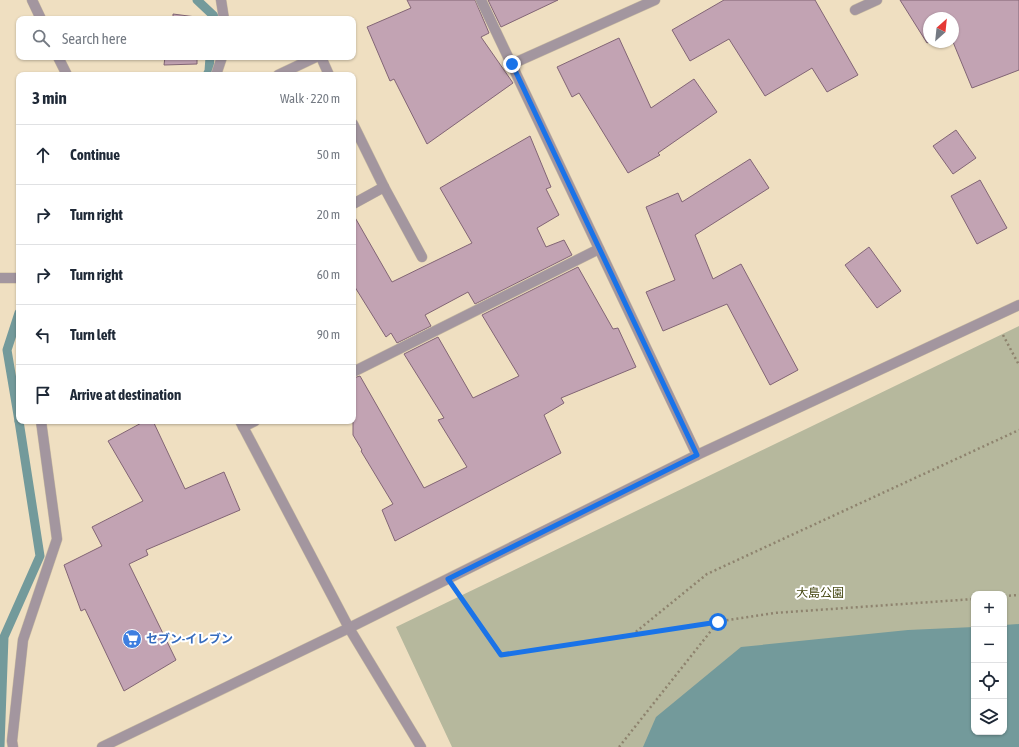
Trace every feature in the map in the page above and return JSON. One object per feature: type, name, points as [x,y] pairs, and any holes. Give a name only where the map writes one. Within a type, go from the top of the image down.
[{"type":"street","points":[[32,0],[40,16]]},
{"type":"street","points":[[221,0],[224,16]]},
{"type":"street","points":[[481,0],[697,455]]},
{"type":"street","points":[[512,64],[655,0]]},
{"type":"street","points":[[855,10],[876,0]]},
{"type":"street","points":[[60,60],[66,72]]},
{"type":"street","points":[[217,72],[221,60]]},
{"type":"street","points":[[284,72],[310,60]]},
{"type":"street","points":[[322,60],[328,72]]},
{"type":"street","points":[[356,130],[384,187],[422,257]]},
{"type":"street","points":[[356,202],[384,187]]},
{"type":"street","points":[[356,370],[599,249]]},
{"type":"street","points":[[0,278],[16,278]]},
{"type":"street","points":[[102,747],[350,628],[697,455],[1019,305]]},
{"type":"street","points":[[13,747],[12,741],[23,640],[57,539],[41,424]]},
{"type":"street","points":[[241,424],[350,628],[421,747]]},
{"type":"path","points":[[994,317],[1019,365]]},
{"type":"path","points":[[632,635],[707,574],[1019,430]]},
{"type":"path","points":[[448,579],[501,655],[774,613],[971,598]]},
{"type":"path","points":[[1007,596],[1019,595]]},
{"type":"path","points":[[619,747],[718,622]]},
{"type":"green space","name":"大島公園","points":[[1019,326],[1019,747],[452,747],[396,627]]},
{"type":"water","points":[[1019,624],[1019,747],[643,747],[656,717],[741,647],[908,630],[971,627],[971,735],[1007,735],[1007,625]]},
{"type":"building","points":[[407,0],[475,0],[489,33],[481,37],[513,83],[427,144],[394,79],[390,81],[367,27],[411,8]]},
{"type":"building","points":[[488,0],[558,0],[501,27]]},
{"type":"building","points":[[724,0],[815,0],[858,75],[827,92],[812,68],[765,96],[729,39],[690,61],[672,30]]},
{"type":"building","points":[[900,0],[1019,0],[1019,70],[972,88],[955,48],[959,48],[959,12],[923,12],[923,37]]},
{"type":"building","points":[[173,14],[188,16],[173,16]]},
{"type":"building","points":[[619,38],[651,108],[694,79],[717,112],[658,153],[660,155],[628,173],[579,93],[572,97],[557,67]]},
{"type":"building","points":[[165,60],[197,60],[197,64],[164,65]]},
{"type":"building","points":[[956,130],[976,158],[953,174],[933,146]]},
{"type":"building","points":[[530,136],[551,187],[546,189],[559,215],[537,228],[546,247],[564,240],[572,255],[475,304],[468,292],[425,315],[431,326],[397,343],[391,333],[386,337],[356,289],[356,219],[392,282],[472,243],[440,188]]},
{"type":"building","points":[[750,159],[769,188],[695,235],[713,279],[741,264],[798,370],[770,385],[727,304],[663,331],[646,292],[675,280],[646,207],[678,193],[682,202]]},
{"type":"building","points":[[980,180],[1007,228],[977,244],[951,196]]},
{"type":"building","points":[[869,247],[901,291],[877,308],[845,265]]},
{"type":"building","points":[[578,267],[613,329],[618,328],[636,367],[561,398],[564,403],[544,415],[561,453],[395,541],[382,510],[393,504],[353,435],[353,424],[356,424],[356,377],[360,376],[424,488],[467,467],[438,420],[444,418],[404,354],[438,337],[473,398],[519,376],[482,315]]},
{"type":"building","points":[[139,424],[154,424],[185,489],[224,472],[240,510],[146,550],[148,555],[129,564],[176,660],[124,691],[85,609],[81,611],[64,565],[102,546],[92,527],[143,501],[108,441]]},
{"type":"waterway","points":[[197,0],[214,16]]},
{"type":"waterway","points":[[208,72],[210,60]]},
{"type":"waterway","points":[[16,322],[7,350],[16,403]]},
{"type":"waterway","points":[[0,746],[4,637],[40,556],[19,424]]},
{"type":"place","name":"セブン-イレブン","points":[[132,639]]},
{"type":"route","points":[[512,64],[697,455],[448,579],[501,655],[718,622]]}]
